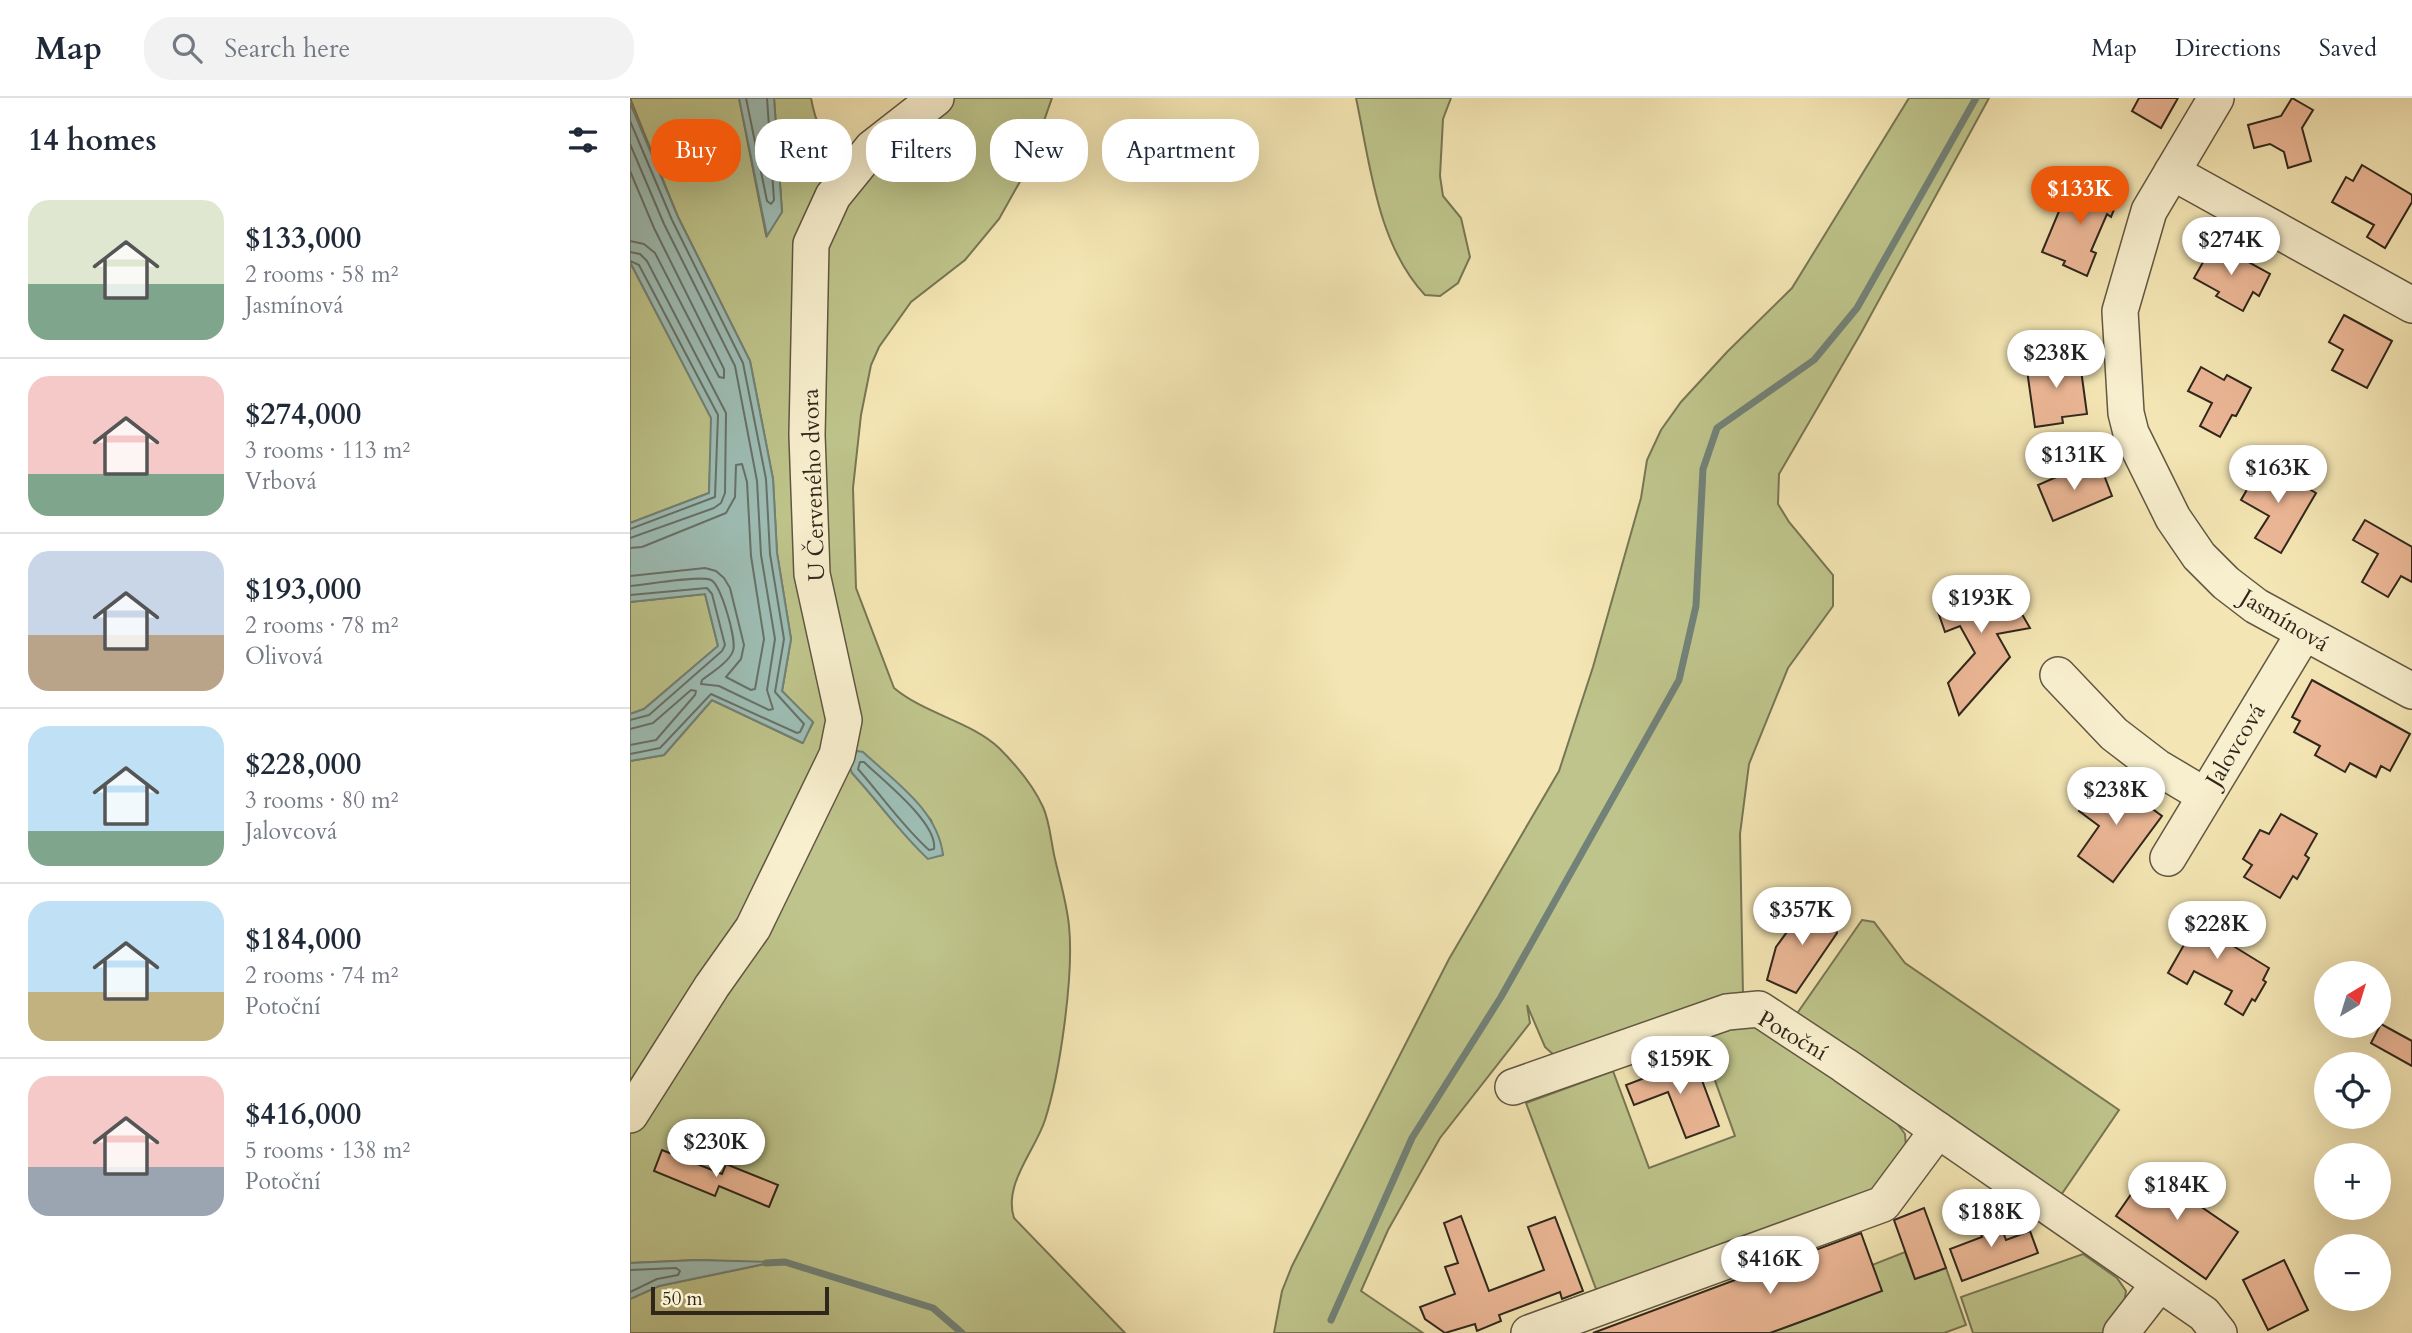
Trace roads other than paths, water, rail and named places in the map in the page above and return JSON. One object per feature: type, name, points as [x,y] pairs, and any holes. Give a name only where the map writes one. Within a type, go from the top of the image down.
[{"type":"street","name":"U Červeného dvora","points":[[630,1115],[712,986],[753,928],[837,755],[844,720],[812,574],[807,435],[811,244],[833,196],[872,148],[936,98]]},
{"type":"street","name":"Jasmínová","points":[[2216,98],[2149,211],[2120,311],[2126,413],[2131,433],[2173,518],[2199,556],[2226,583],[2256,606],[2412,691]]},
{"type":"street","points":[[2172,172],[2412,305]]},
{"type":"street","name":"Jalovcová","points":[[2168,859],[2204,795],[2304,633]]},
{"type":"street","points":[[2058,675],[2114,734],[2157,767],[2204,795]]},
{"type":"street","name":"Potoční","points":[[1513,1087],[1727,1012],[1759,1009],[2204,1314],[2219,1333]]},
{"type":"street","points":[[1529,1333],[1883,1204],[1938,1130]]},
{"type":"street","points":[[2121,1333],[2159,1283]]},
{"type":"water","points":[[739,98],[774,98],[775,119],[755,119],[755,177]]},
{"type":"water","points":[[630,103],[651,153],[651,182],[663,182],[750,361],[773,479],[777,553],[791,639],[782,691],[813,722],[803,743],[712,700],[664,755],[630,761],[630,714],[644,709],[718,646],[705,594],[630,602],[630,523],[709,493],[711,418],[630,262]]},
{"type":"water","points":[[756,182],[780,182],[782,212],[767,236]]},
{"type":"water","points":[[857,751],[863,752],[888,774],[924,810],[933,824],[943,855],[928,859],[852,773],[849,766]]},
{"type":"water","points":[[698,1260],[774,1262],[659,1286],[630,1299],[630,1263]]},
{"type":"waterway","points":[[1331,1320],[1412,1138],[1501,997],[1679,680],[1696,606],[1703,469],[1717,428],[1814,360],[1857,308],[1976,98]]},
{"type":"waterway","points":[[766,1263],[785,1262],[933,1308],[962,1333]]}]
